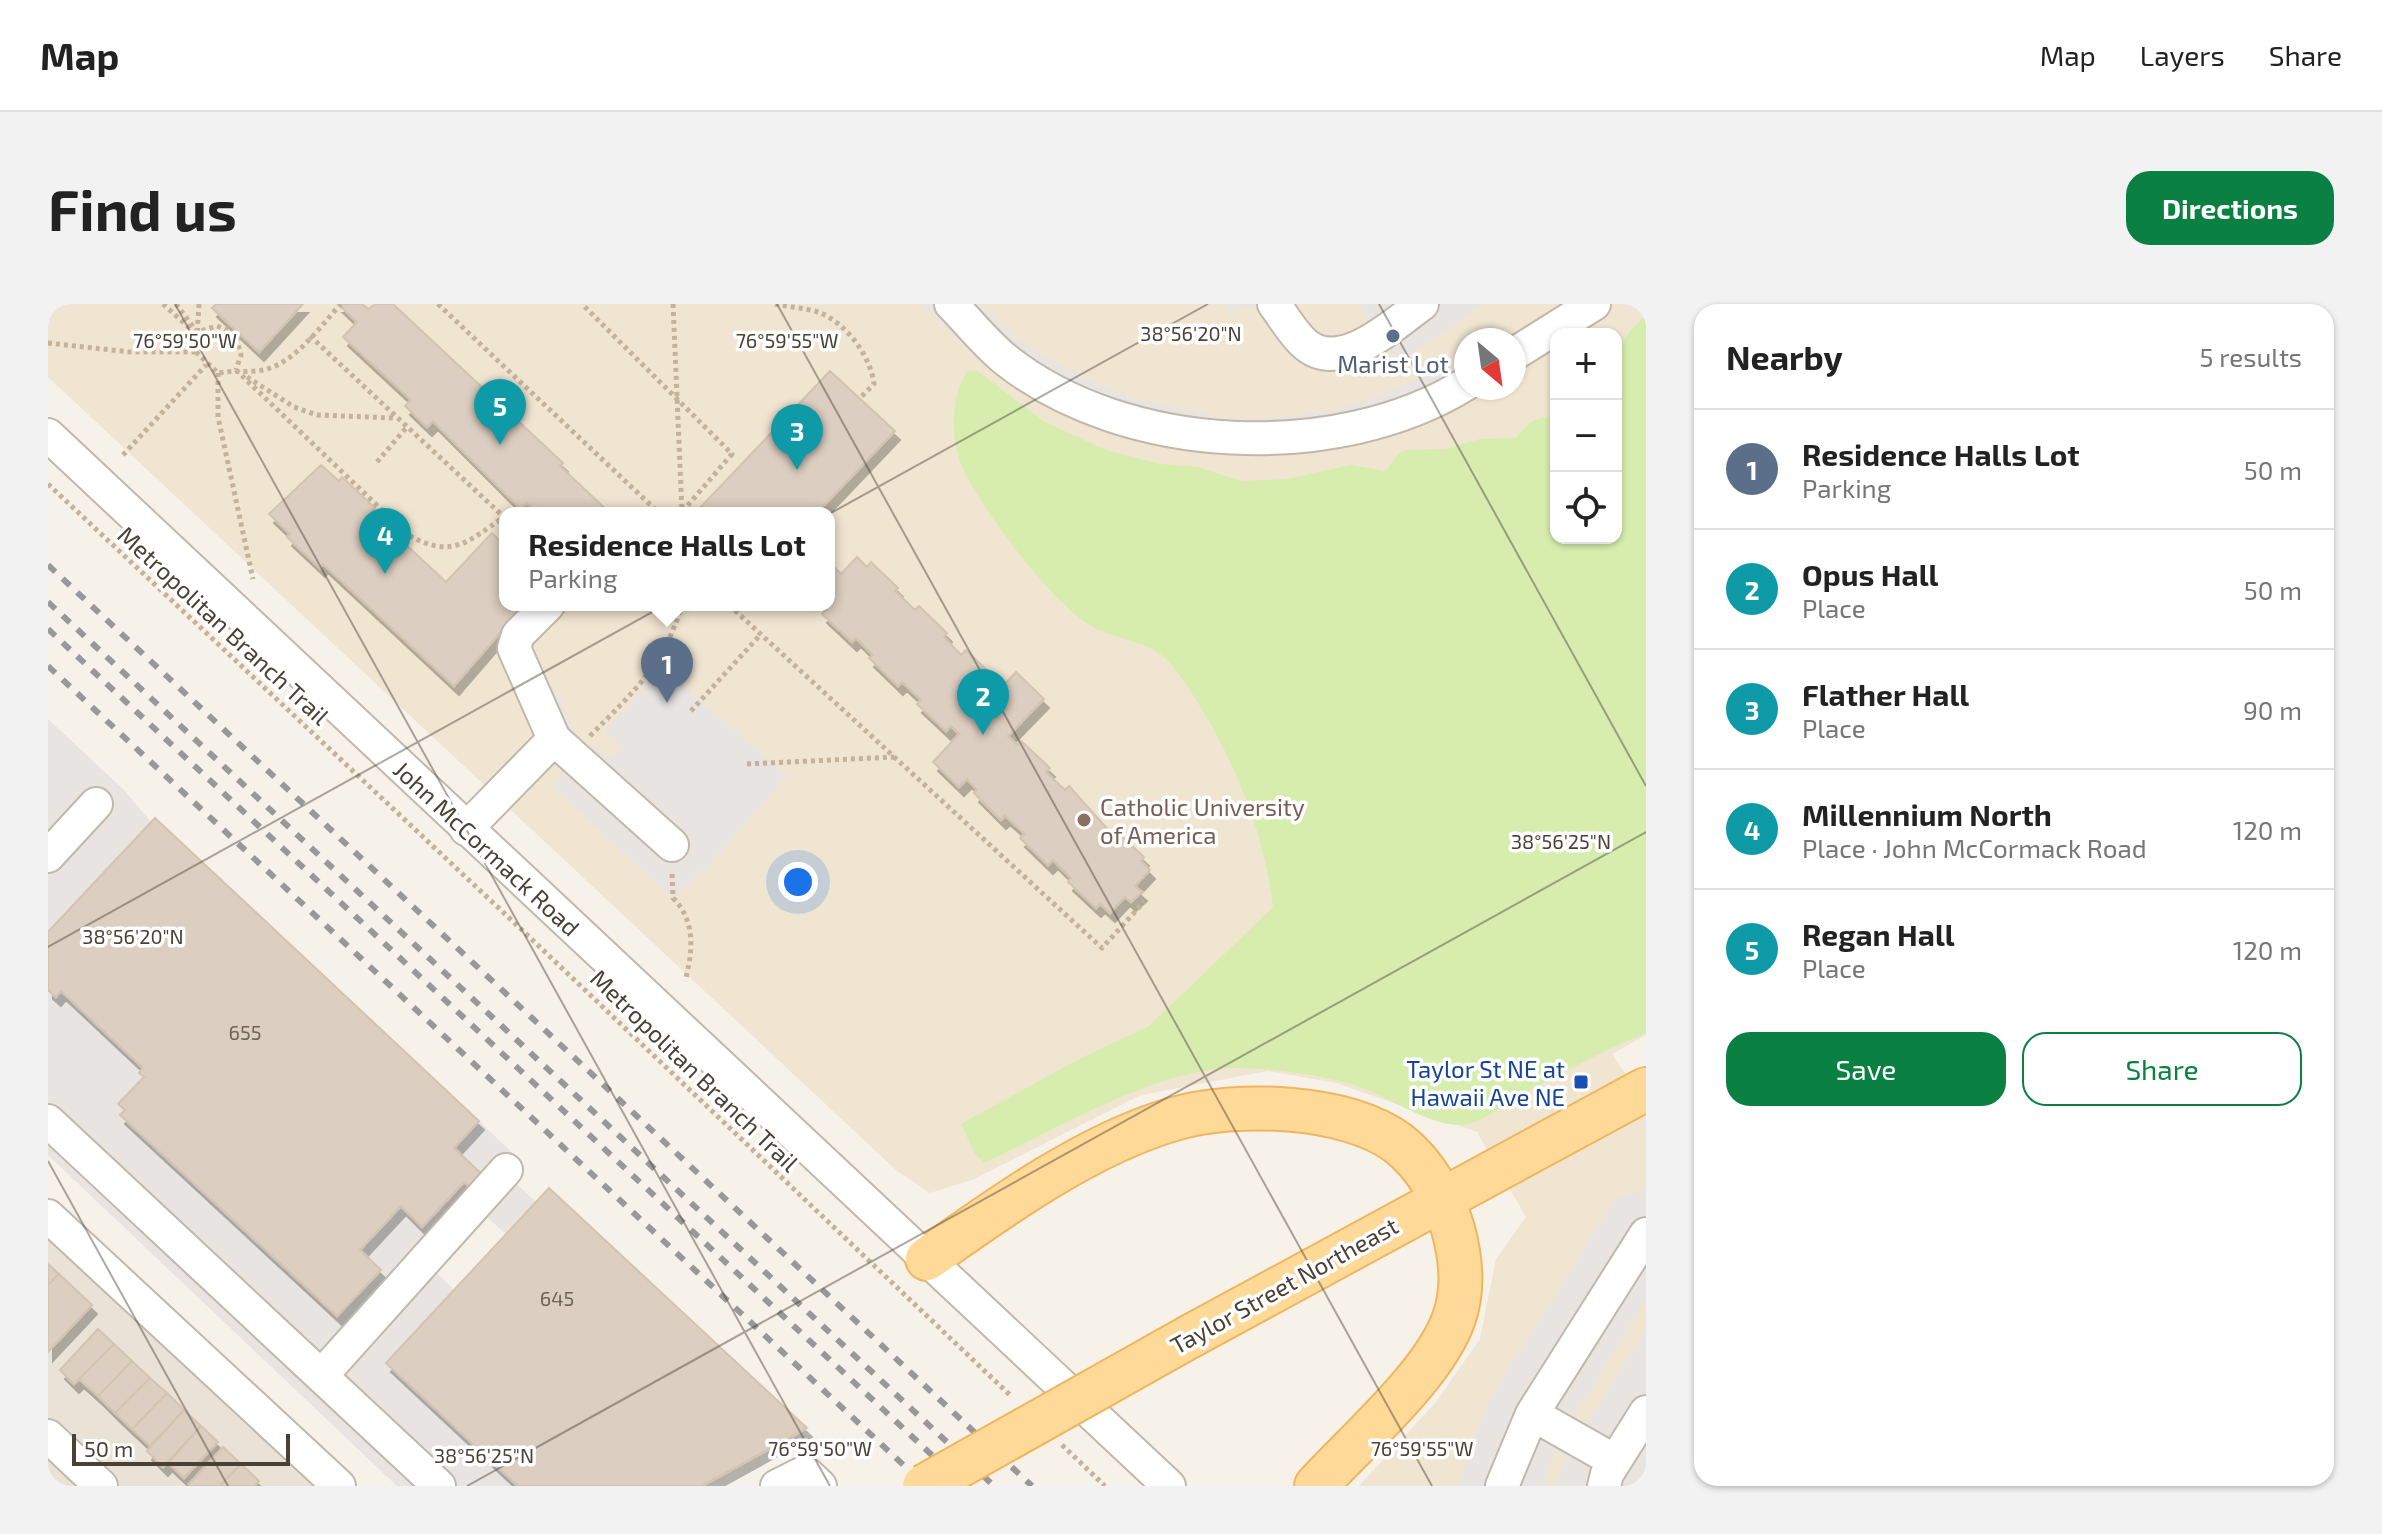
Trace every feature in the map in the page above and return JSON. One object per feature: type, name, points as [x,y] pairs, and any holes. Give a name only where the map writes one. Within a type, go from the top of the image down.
[{"type":"main road","name":"Taylor Street Northeast","points":[[924,1486],[1189,1337],[1646,1089]]},
{"type":"main road","points":[[927,1259],[1017,1198],[1111,1144],[1176,1118],[1245,1106],[1299,1111],[1378,1132],[1415,1159],[1442,1199],[1458,1246],[1461,1293],[1446,1338],[1424,1369],[1316,1486]]},
{"type":"street","points":[[951,304],[1006,360],[1063,394],[1099,411],[1230,439],[1306,437],[1377,422],[1454,389]]},
{"type":"street","points":[[1274,304],[1307,346],[1326,354],[1357,348],[1422,304]]},
{"type":"street","points":[[1526,345],[1578,308]]},
{"type":"street","name":"John McCormack Road","points":[[48,435],[1169,1486]]},
{"type":"street","points":[[542,611],[518,635],[514,648],[562,747],[672,845]]},
{"type":"street","points":[[466,829],[562,747]]},
{"type":"street","points":[[48,856],[96,804]]},
{"type":"street","points":[[48,1121],[439,1486]]},
{"type":"street","points":[[321,1376],[506,1170]]},
{"type":"street","points":[[48,1216],[339,1486]]},
{"type":"street","points":[[1502,1486],[1532,1414],[1646,1234]]},
{"type":"street","points":[[1532,1414],[1610,1474],[1646,1412]]},
{"type":"street","points":[[48,1436],[101,1486]]},
{"type":"street","points":[[777,1486],[805,1472],[820,1486]]},
{"type":"path","points":[[163,304],[197,334]]},
{"type":"path","points":[[176,304],[197,334]]},
{"type":"path","points":[[199,304],[196,352],[206,365],[218,373],[264,370],[279,365],[293,356],[341,304]]},
{"type":"path","points":[[438,304],[653,507]]},
{"type":"path","points":[[582,304],[732,454],[686,507]]},
{"type":"path","points":[[673,304],[682,507]]},
{"type":"path","points":[[775,304],[819,313]]},
{"type":"path","points":[[813,304],[819,313],[850,336],[873,373],[874,384],[859,399]]},
{"type":"path","points":[[197,334],[217,326],[235,333],[241,355],[236,370]]},
{"type":"path","points":[[310,336],[499,513]]},
{"type":"path","points":[[48,343],[130,352],[196,352]]},
{"type":"path","points":[[123,455],[206,365]]},
{"type":"path","points":[[236,370],[294,407],[317,415],[396,418]]},
{"type":"path","points":[[236,370],[408,535],[432,548],[451,548],[467,543],[499,521]]},
{"type":"path","points":[[218,373],[218,417],[253,579]]},
{"type":"path","points":[[377,462],[406,428]]},
{"type":"path","name":"Metropolitan Branch Trail","points":[[48,484],[499,908],[1016,1402]]},
{"type":"path","points":[[562,747],[654,669],[671,641],[680,611]]},
{"type":"path","points":[[736,611],[1102,948],[1144,902]]},
{"type":"path","points":[[691,711],[761,634]]},
{"type":"path","points":[[747,764],[894,757]]},
{"type":"path","points":[[672,845],[673,898],[682,908],[692,935],[692,956],[685,981]]},
{"type":"path","points":[[1061,1444],[1105,1486]]},
{"type":"shaded area","name":"Catholic University of America","points":[[48,304],[1646,304],[1646,1035],[1612,1054],[1646,1104],[1646,1486],[1359,1486],[1436,1402],[1480,1339],[1496,1259],[1526,1217],[1477,1132],[1336,1083],[1268,1071],[1141,1095],[972,1180],[930,1193],[896,1170],[48,377]]},
{"type":"shaded area","points":[[923,304],[935,304],[987,357],[1176,439],[1175,450],[1087,425],[1012,385],[984,366]]},
{"type":"shaded area","points":[[965,304],[979,304],[1018,340],[1078,376],[1131,398],[1222,418],[1263,419],[1325,412],[1370,400],[1454,362],[1454,375],[1377,408],[1240,430],[1120,406],[1049,371],[1010,346]]},
{"type":"shaded area","name":"Marist Lot","points":[[1224,304],[1290,304],[1312,334],[1324,341],[1345,337],[1368,320],[1361,304],[1483,304],[1400,363],[1387,344],[1333,369],[1316,368],[1300,360],[1287,349],[1257,308],[1245,305],[1230,313]]},
{"type":"shaded area","points":[[532,611],[561,611],[536,638],[532,646],[533,661],[559,697],[574,732],[585,745],[609,756],[623,751],[605,730],[662,668],[787,776],[710,863],[673,898],[552,786],[562,774],[558,766],[546,768],[522,749],[531,739],[531,726],[496,650]]},
{"type":"shaded area","points":[[48,719],[123,789],[151,822],[48,932]]},
{"type":"shaded area","points":[[48,990],[56,997],[61,991],[143,1068],[144,1077],[119,1104],[125,1110],[120,1116],[257,1244],[380,1270],[360,1250],[401,1206],[422,1226],[464,1182],[473,1190],[454,1148],[479,1121],[522,1162],[509,1177],[536,1202],[506,1234],[488,1218],[437,1273],[454,1290],[386,1363],[516,1486],[397,1486],[48,1155]]},
{"type":"shaded area","points":[[1646,1190],[1646,1300],[1575,1415],[1575,1423],[1580,1427],[1587,1424],[1646,1329],[1646,1486],[1557,1486],[1566,1458],[1560,1451],[1554,1453],[1542,1486],[1458,1486],[1488,1402],[1616,1198]]},
{"type":"shaded area","points":[[48,1216],[323,1486],[48,1486]]},
{"type":"green space","points":[[1646,315],[1646,1033],[1582,1062],[1488,1116],[1467,1124],[1440,1122],[1348,1083],[1291,1072],[1234,1068],[1204,1071],[1140,1089],[985,1163],[975,1154],[961,1124],[1077,1060],[1149,1026],[1273,907],[1261,844],[1239,782],[1209,722],[1174,668],[1156,651],[1101,631],[1074,613],[1038,577],[1002,532],[964,471],[956,447],[954,420],[957,394],[967,371],[976,370],[1045,422],[1106,450],[1160,464],[1198,467],[1241,481],[1287,479],[1350,465],[1386,471],[1398,454],[1407,450],[1445,449],[1480,439],[1516,438],[1533,421],[1550,417],[1550,544],[1622,544],[1622,343]]},
{"type":"building","points":[[216,304],[303,304],[259,352],[212,308]]},
{"type":"building","points":[[338,304],[362,304],[368,309],[376,304],[393,304],[563,463],[560,466],[604,507],[531,507],[527,503],[519,507],[433,421],[427,427],[405,406],[411,400],[343,337],[357,322]]},
{"type":"building","points":[[830,371],[895,431],[823,507],[701,507]]},
{"type":"building","points":[[321,465],[339,481],[342,477],[375,508],[371,512],[446,582],[492,533],[499,540],[499,611],[519,611],[454,686],[323,564],[320,568],[287,537],[290,534],[269,514]]},
{"type":"building","points":[[857,557],[867,567],[871,562],[915,610],[919,606],[947,633],[944,637],[961,655],[966,650],[994,677],[991,681],[999,690],[1016,672],[1044,699],[1008,736],[1017,745],[1021,741],[1050,768],[1046,772],[1065,790],[1069,786],[1112,834],[1115,830],[1144,857],[1141,861],[1150,870],[1135,886],[1142,892],[1131,902],[1125,897],[1110,913],[1100,904],[1096,908],[1068,882],[1071,878],[1053,860],[1048,865],[1020,838],[1025,834],[1005,816],[1001,820],[974,793],[977,790],[967,779],[959,787],[933,762],[959,734],[951,726],[946,731],[917,704],[921,700],[902,682],[898,686],[869,658],[873,655],[856,638],[852,642],[822,614],[835,611],[835,568],[841,574]]},
{"type":"building","points":[[155,818],[479,1121],[454,1148],[485,1177],[473,1190],[464,1182],[422,1227],[401,1206],[360,1250],[381,1270],[337,1316],[120,1115],[125,1110],[118,1104],[144,1077],[139,1073],[143,1068],[61,991],[56,997],[48,990],[48,932]]},
{"type":"building","points":[[549,1188],[807,1428],[702,1486],[518,1486],[386,1363]]},
{"type":"building","points":[[48,1264],[59,1274],[48,1285]]},
{"type":"building","points":[[59,1274],[92,1305],[48,1352],[48,1285]]},
{"type":"building","points":[[98,1329],[114,1344],[74,1384],[60,1370]]},
{"type":"building","points":[[114,1344],[132,1361],[98,1396],[79,1379]]},
{"type":"building","points":[[132,1361],[150,1378],[115,1413],[98,1396]]},
{"type":"building","points":[[150,1378],[167,1393],[132,1429],[115,1413]]},
{"type":"building","points":[[167,1393],[184,1410],[150,1446],[132,1429]]},
{"type":"building","points":[[184,1410],[201,1426],[163,1467],[147,1451]]},
{"type":"building","points":[[201,1426],[218,1442],[184,1478],[168,1463]]},
{"type":"building","points":[[223,1447],[241,1464],[220,1486],[191,1486],[189,1484]]},
{"type":"building","points":[[241,1464],[259,1481],[254,1486],[220,1486]]},
{"type":"railway","points":[[48,565],[1032,1486]]},
{"type":"railway","points":[[48,602],[994,1486]]},
{"type":"railway","points":[[48,629],[965,1486]]},
{"type":"railway","points":[[48,666],[926,1486]]},
{"type":"place","name":"Marist Lot","points":[[1393,336]]},
{"type":"place","name":"Regan Hall","points":[[500,445]]},
{"type":"place","name":"Flather Hall","points":[[797,470]]},
{"type":"place","name":"Millennium North","points":[[385,574]]},
{"type":"place","name":"Residence Halls Lot","points":[[667,703]]},
{"type":"place","name":"Opus Hall","points":[[983,735]]},
{"type":"place","name":"Catholic University of America","points":[[1084,820]]},
{"type":"place","name":"Taylor St NE at Hawaii Ave NE","points":[[1581,1082]]}]
